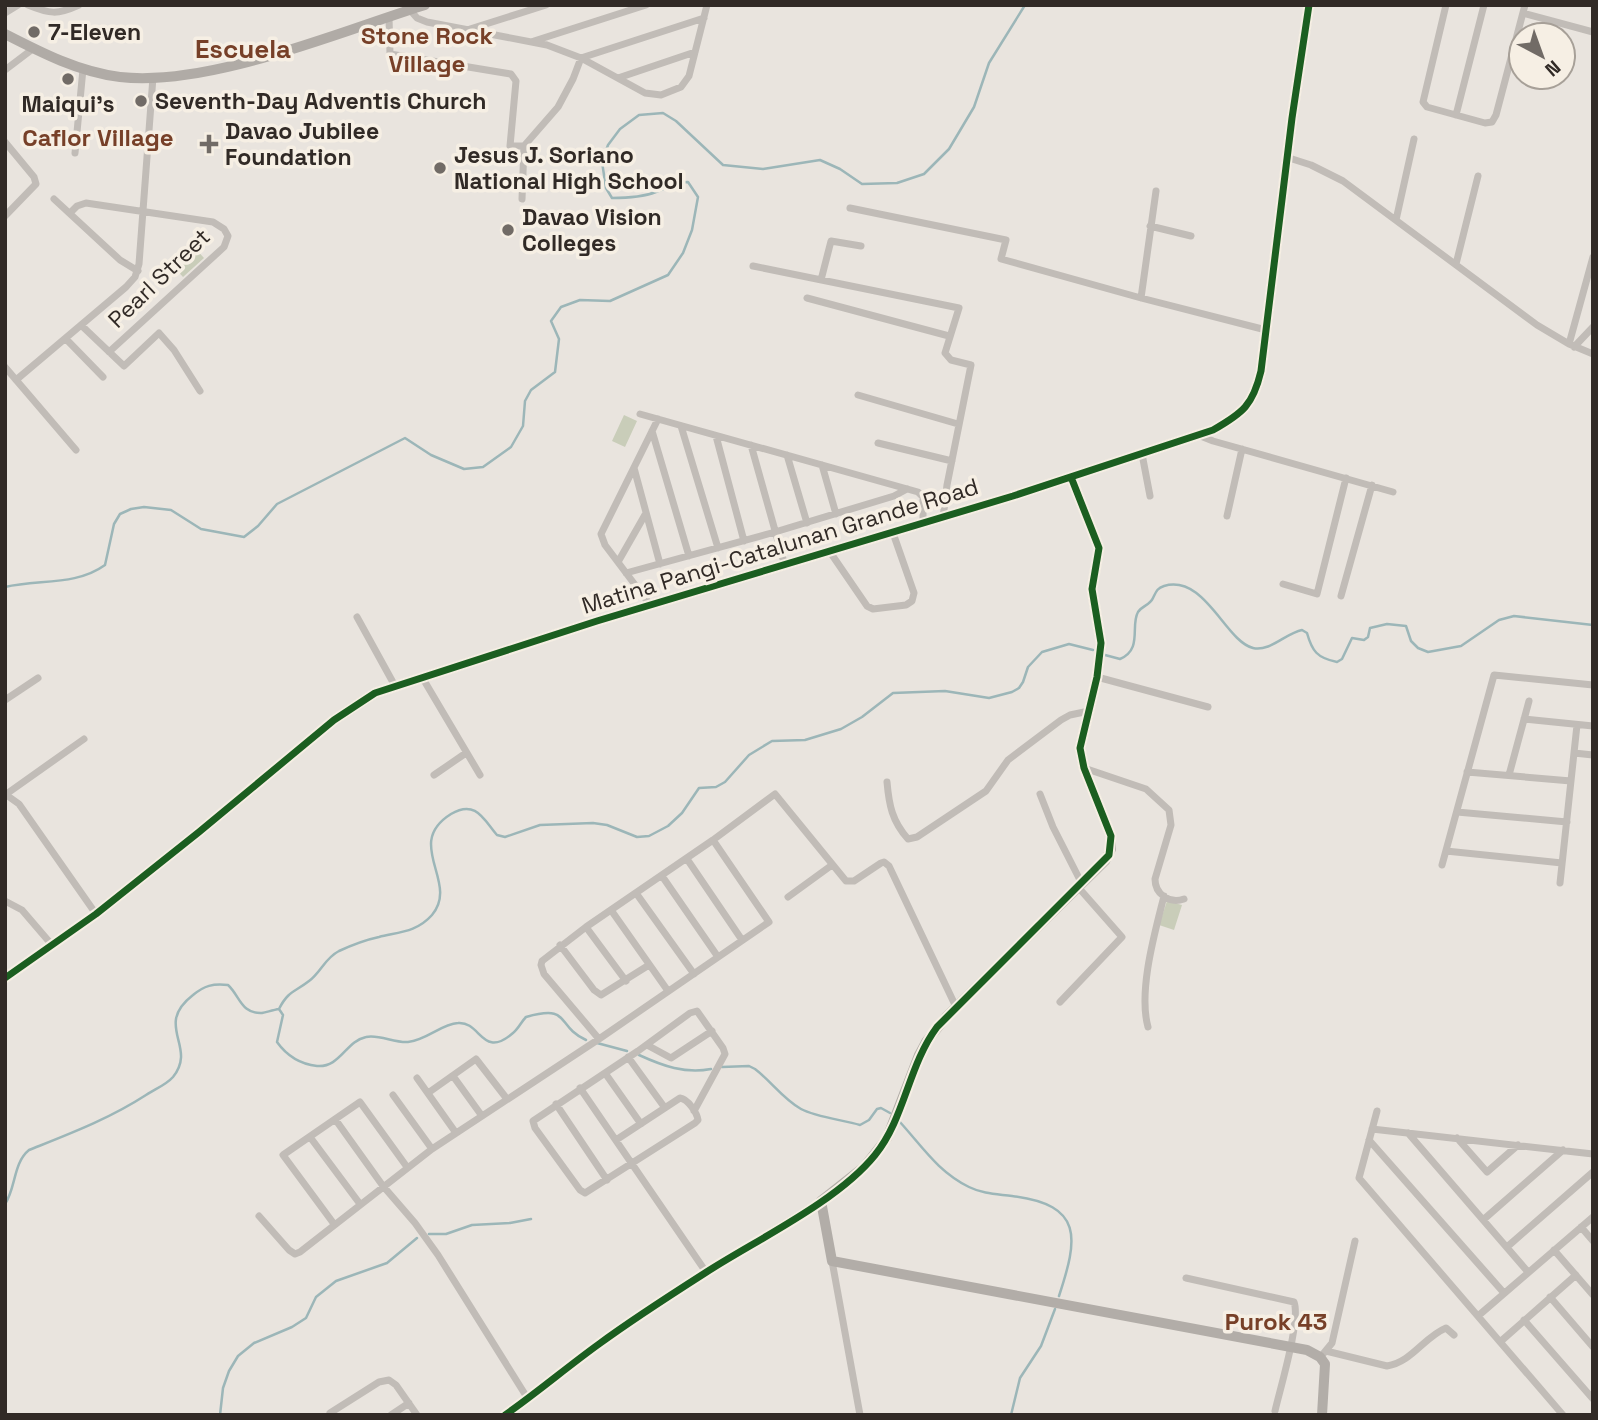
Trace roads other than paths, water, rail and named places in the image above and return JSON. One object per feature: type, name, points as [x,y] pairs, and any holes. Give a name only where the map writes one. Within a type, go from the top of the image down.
[{"type":"main road","points":[[5,34],[83,69],[121,77],[153,77],[208,70],[260,58],[425,5]]},
{"type":"street","points":[[5,12],[18,5]]},
{"type":"street","points":[[28,5],[50,13],[79,5]]},
{"type":"street","points":[[467,30],[546,5]]},
{"type":"street","points":[[534,41],[646,5]]},
{"type":"street","points":[[410,10],[421,20],[534,41],[580,58],[645,93],[652,94],[668,93],[685,83],[707,5]]},
{"type":"street","name":"Matina Pangi-Catalunan Grande Road","points":[[5,978],[96,914],[334,720],[367,698],[422,677],[1071,477],[1198,435],[1234,418],[1253,399],[1261,371],[1286,158],[1309,5]]},
{"type":"street","points":[[1446,5],[1423,104],[1485,123],[1492,122],[1496,115],[1524,9],[1593,32]]},
{"type":"street","points":[[1455,115],[1484,5]]},
{"type":"street","points":[[389,17],[390,54],[511,74],[516,82],[510,146],[524,146]]},
{"type":"street","points":[[580,58],[704,18]]},
{"type":"street","points":[[5,70],[34,48]]},
{"type":"street","points":[[618,78],[695,52]]},
{"type":"street","points":[[522,199],[524,146],[558,107],[580,58]]},
{"type":"street","points":[[75,153],[83,69]]},
{"type":"street","points":[[16,380],[82,326],[131,282],[138,271],[153,77]]},
{"type":"street","points":[[1396,220],[1414,139]]},
{"type":"street","points":[[5,142],[34,177],[36,184],[5,216]]},
{"type":"street","points":[[1286,158],[1327,173],[1396,220],[1537,325],[1593,354]]},
{"type":"street","points":[[1456,264],[1478,176]]},
{"type":"street","points":[[1141,298],[1156,191]]},
{"type":"street","points":[[54,199],[120,260],[138,271]]},
{"type":"street","points":[[70,213],[77,206],[86,203],[144,212]]},
{"type":"street","points":[[850,208],[1006,240],[1001,259],[1266,330]]},
{"type":"street","name":"Pearl Street","points":[[109,352],[224,247],[228,239],[224,229],[213,222],[144,212]]},
{"type":"street","points":[[1150,226],[1191,236]]},
{"type":"street","points":[[821,280],[831,241],[862,246]]},
{"type":"street","points":[[1572,345],[1593,257]]},
{"type":"street","points":[[753,266],[959,308],[945,349],[946,355],[951,360],[971,366],[958,424],[943,518]]},
{"type":"street","points":[[807,298],[949,336]]},
{"type":"street","points":[[82,326],[124,366],[159,333],[174,350],[200,391]]},
{"type":"street","points":[[1572,345],[1593,327]]},
{"type":"street","points":[[66,339],[103,377]]},
{"type":"street","points":[[5,367],[76,450]]},
{"type":"street","points":[[858,395],[958,424]]},
{"type":"street","points":[[639,414],[907,489],[922,495],[923,524]]},
{"type":"street","points":[[651,606],[601,537],[658,419]]},
{"type":"street","points":[[681,426],[718,548]]},
{"type":"street","points":[[652,431],[689,556]]},
{"type":"street","points":[[1198,435],[1393,492]]},
{"type":"street","points":[[716,436],[744,541]]},
{"type":"street","points":[[878,443],[952,461]]},
{"type":"street","points":[[751,445],[785,566]]},
{"type":"street","points":[[1227,516],[1242,449]]},
{"type":"street","points":[[1142,454],[1150,496]]},
{"type":"street","points":[[787,455],[807,523]]},
{"type":"street","points":[[822,465],[836,514]]},
{"type":"street","points":[[634,468],[660,564]]},
{"type":"street","points":[[505,1415],[599,1344],[706,1272],[821,1201],[864,1167],[887,1138],[919,1055],[937,1027],[1105,861],[1111,843],[1084,768],[1080,748],[1097,677],[1101,643],[1092,589],[1099,548],[1071,477]]},
{"type":"street","points":[[1283,584],[1317,594],[1346,478]]},
{"type":"street","points":[[1341,596],[1372,485]]},
{"type":"street","points":[[626,573],[807,523],[894,496],[907,489]]},
{"type":"street","points":[[618,562],[646,513]]},
{"type":"street","points":[[830,552],[867,606],[879,610],[906,606],[912,601],[914,593],[893,533]]},
{"type":"street","points":[[358,617],[395,686]]},
{"type":"street","points":[[1442,865],[1493,674],[1593,685]]},
{"type":"street","points":[[422,677],[480,775]]},
{"type":"street","points":[[1097,677],[1208,707]]},
{"type":"street","points":[[5,700],[38,678]]},
{"type":"street","points":[[1509,775],[1528,701]]},
{"type":"street","points":[[887,782],[889,810],[900,830],[908,838],[917,837],[986,791],[1009,760],[1061,720],[1089,711]]},
{"type":"street","points":[[1524,719],[1593,726]]},
{"type":"street","points":[[1560,883],[1577,725]]},
{"type":"street","points":[[84,739],[6,795],[19,804],[96,914]]},
{"type":"street","points":[[434,775],[466,753]]},
{"type":"street","points":[[1574,753],[1593,755]]},
{"type":"street","points":[[1084,768],[1146,789],[1169,810],[1171,825],[1155,879],[1157,890],[1164,896],[1177,901],[1184,899]]},
{"type":"street","points":[[1467,772],[1571,781]]},
{"type":"street","points":[[599,1039],[542,970],[542,961],[775,794],[848,883],[881,863],[887,864],[956,1007]]},
{"type":"street","points":[[1041,794],[1080,886],[1122,936],[1060,1002]]},
{"type":"street","points":[[1457,812],[1567,822]]},
{"type":"street","points":[[259,1216],[295,1254],[324,1236],[334,1224],[432,1149],[769,922],[713,840]]},
{"type":"street","points":[[1446,851],[1562,863]]},
{"type":"street","points":[[687,859],[743,940]]},
{"type":"street","points":[[789,897],[832,864]]},
{"type":"street","points":[[662,876],[718,957]]},
{"type":"street","points":[[636,893],[694,974]]},
{"type":"street","points":[[1148,1027],[1145,1011],[1150,955],[1164,896]]},
{"type":"street","points":[[5,901],[22,910],[52,945]]},
{"type":"street","points":[[611,910],[668,991]]},
{"type":"street","points":[[586,927],[626,981]]},
{"type":"street","points":[[561,945],[597,993],[605,994],[649,965]]},
{"type":"street","points":[[616,1140],[682,1098],[698,1116],[697,1122],[588,1192],[582,1192],[535,1128],[534,1119],[694,1011],[700,1013],[712,1031],[723,1048],[724,1057],[694,1111]]},
{"type":"street","points":[[647,1045],[671,1058],[712,1031]]},
{"type":"street","points":[[628,1057],[665,1108]]},
{"type":"street","points":[[428,1093],[476,1059],[507,1099]]},
{"type":"street","points":[[605,1073],[641,1124]]},
{"type":"street","points":[[453,1076],[482,1116]]},
{"type":"street","points":[[417,1078],[456,1133]]},
{"type":"street","points":[[580,1088],[706,1272]]},
{"type":"street","points":[[393,1095],[432,1149]]},
{"type":"street","points":[[334,1224],[283,1155],[360,1102],[407,1167]]},
{"type":"street","points":[[556,1104],[607,1180]]},
{"type":"street","points":[[1377,1111],[1359,1178],[1563,1415]]},
{"type":"street","points":[[335,1119],[383,1186],[438,1255],[528,1399]]},
{"type":"street","points":[[1372,1129],[1593,1154]]},
{"type":"street","points":[[1407,1132],[1528,1272]]},
{"type":"street","points":[[310,1137],[359,1205]]},
{"type":"street","points":[[1457,1138],[1487,1172],[1518,1145]]},
{"type":"street","points":[[1369,1140],[1504,1293]]},
{"type":"street","points":[[1483,1220],[1563,1150]]},
{"type":"street","points":[[1507,1247],[1593,1172]]},
{"type":"street","points":[[821,1201],[860,1415]]},
{"type":"street","points":[[1478,1316],[1593,1217]]},
{"type":"street","points":[[1581,1227],[1593,1241]]},
{"type":"street","points":[[1322,1415],[1325,1368],[1323,1354],[1332,1343],[1355,1241]]},
{"type":"street","points":[[1554,1250],[1593,1295]]},
{"type":"street","points":[[832,1261],[1387,1366],[1396,1365],[1409,1357],[1438,1332],[1447,1328],[1454,1335]]},
{"type":"street","points":[[1500,1342],[1576,1275]]},
{"type":"street","points":[[1186,1278],[1294,1301],[1296,1309],[1290,1347],[1275,1411]]},
{"type":"street","points":[[1550,1297],[1593,1347]]},
{"type":"street","points":[[1524,1320],[1593,1399]]},
{"type":"street","points":[[330,1413],[379,1382],[389,1380],[396,1385],[417,1415]]},
{"type":"street","points":[[391,1415],[409,1403]]},
{"type":"waterway","points":[[5,587],[70,579],[94,572],[105,565],[114,524],[120,514],[131,509],[144,507],[171,510],[201,529],[244,537],[258,526],[277,504],[405,438],[431,455],[464,469],[483,467],[511,447],[523,426],[525,401],[531,390],[555,372],[559,339],[551,321],[561,307],[580,300],[610,301],[668,275],[683,253],[692,230],[698,197],[688,182],[675,184],[651,194],[629,197],[612,198],[606,188],[602,162],[608,145],[620,129],[639,115],[663,113],[676,121],[723,165],[763,169],[820,160],[840,169],[862,184],[897,183],[924,174],[949,149],[974,107],[989,63],[1025,5]]},
{"type":"waterway","points":[[1105,655],[1120,659],[1127,655],[1134,643],[1138,612],[1150,602],[1157,590],[1164,586],[1178,585],[1203,598],[1233,634],[1253,648],[1272,645],[1302,630],[1307,633],[1316,653],[1337,662],[1342,659],[1352,638],[1364,640],[1368,637],[1370,628],[1387,624],[1406,626],[1411,641],[1428,652],[1461,646],[1499,620],[1514,616],[1593,625]]},
{"type":"waterway","points":[[586,1040],[570,1029],[562,1018],[550,1013],[526,1017],[513,1033],[495,1043],[488,1041],[466,1024],[458,1023],[408,1042],[366,1037],[359,1039],[332,1063],[317,1066],[299,1061],[277,1042],[283,1015],[279,1009],[282,1003],[313,977],[334,954],[364,941],[414,928],[432,915],[439,902],[440,890],[431,850],[432,838],[438,826],[451,814],[460,810],[473,810],[497,835],[505,837],[540,825],[593,823],[607,825],[637,837],[649,836],[668,826],[682,813],[699,788],[716,787],[725,782],[749,755],[772,741],[805,740],[841,729],[893,693],[945,691],[989,698],[1012,692],[1019,688],[1028,667],[1042,652],[1069,644],[1093,650]]},
{"type":"waterway","points":[[5,1204],[20,1162],[29,1150],[118,1111],[173,1077],[181,1055],[177,1017],[182,1006],[197,992],[213,985],[228,985],[250,1011],[262,1013],[279,1009]]},
{"type":"waterway","points":[[597,1043],[627,1051]]},
{"type":"waterway","points":[[639,1055],[674,1068],[711,1069]]},
{"type":"waterway","points":[[722,1067],[749,1066],[755,1069],[795,1105],[807,1112],[860,1125],[869,1120],[877,1109],[881,1108],[890,1113]]},
{"type":"waterway","points":[[899,1121],[931,1157],[958,1181],[980,1191],[1035,1201],[1052,1207],[1064,1216],[1070,1228],[1071,1241],[1070,1257],[1059,1296]]},
{"type":"waterway","points":[[429,1234],[446,1234],[472,1225],[531,1219]]},
{"type":"waterway","points":[[220,1415],[223,1388],[238,1356],[254,1343],[306,1318],[316,1297],[336,1281],[387,1263],[417,1238]]},
{"type":"waterway","points":[[1011,1415],[1020,1378],[1041,1346],[1055,1309]]},
{"type":"place","name":"7-Eleven","points":[[34,32]]},
{"type":"place","name":"Maiqui's","points":[[68,79]]},
{"type":"place","name":"Seventh-Day Adventis Church","points":[[141,101]]},
{"type":"place","name":"Davao Jubilee Foundation","points":[[209,144]]},
{"type":"place","name":"Jesus J. Soriano National High School","points":[[440,168]]},
{"type":"place","name":"Davao Vision Colleges","points":[[508,230]]},
{"type":"district","name":"Escuela","points":[[243,49]]},
{"type":"district","name":"Stone Rock Village","points":[[427,50]]},
{"type":"district","name":"Caflor Village","points":[[98,138]]},
{"type":"district","name":"Purok 43","points":[[1276,1322]]}]
